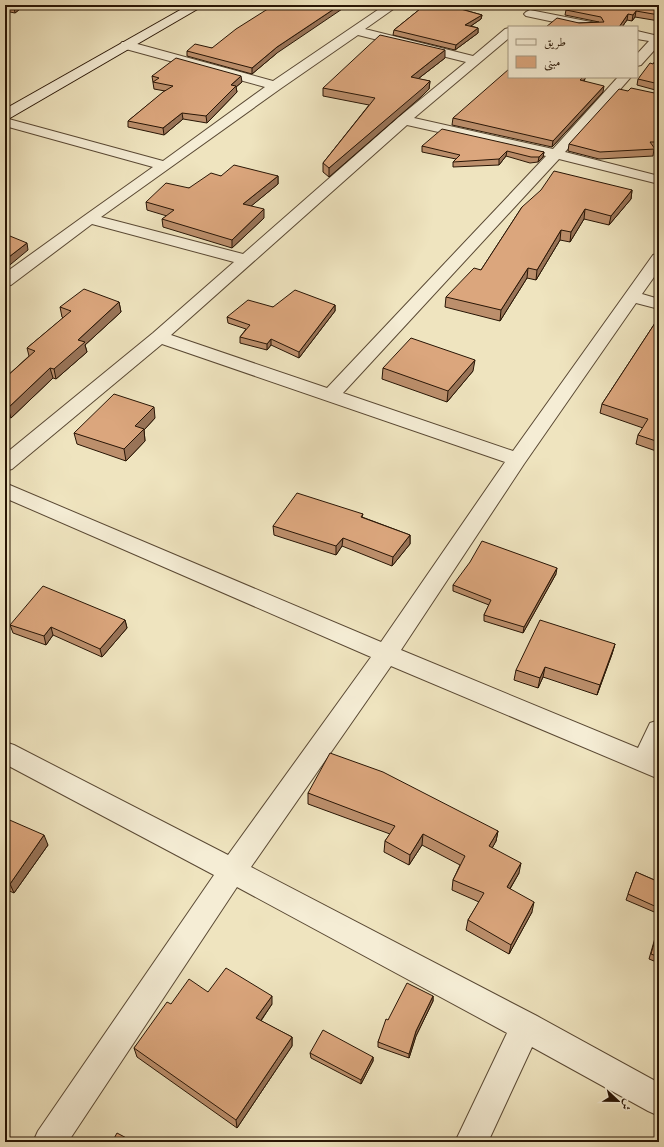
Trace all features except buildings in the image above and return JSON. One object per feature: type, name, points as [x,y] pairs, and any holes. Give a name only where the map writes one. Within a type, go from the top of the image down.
[{"type":"street","points":[[5,115],[198,5]]},
{"type":"street","points":[[5,281],[275,86],[394,5]]},
{"type":"street","points":[[516,26],[541,5]]},
{"type":"street","points":[[530,14],[591,26]]},
{"type":"street","points":[[357,31],[475,60]]},
{"type":"street","points":[[5,464],[159,337],[404,120],[508,33]]},
{"type":"street","points":[[638,35],[658,38]]},
{"type":"street","points":[[638,61],[658,38]]},
{"type":"street","points":[[126,45],[275,86]]},
{"type":"street","points":[[330,396],[556,154],[624,84]]},
{"type":"street","points":[[404,120],[556,154],[659,180]]},
{"type":"street","points":[[5,122],[166,166]]},
{"type":"street","points":[[90,219],[245,260]]},
{"type":"street","points":[[49,1142],[233,870],[386,654],[517,459],[659,258]]},
{"type":"street","points":[[632,296],[659,304]]},
{"type":"street","points":[[159,337],[517,459]]},
{"type":"street","points":[[5,490],[386,654],[652,765],[659,730]]},
{"type":"street","points":[[5,752],[233,870],[659,1100]]},
{"type":"street","points":[[471,1142],[526,1027]]}]
